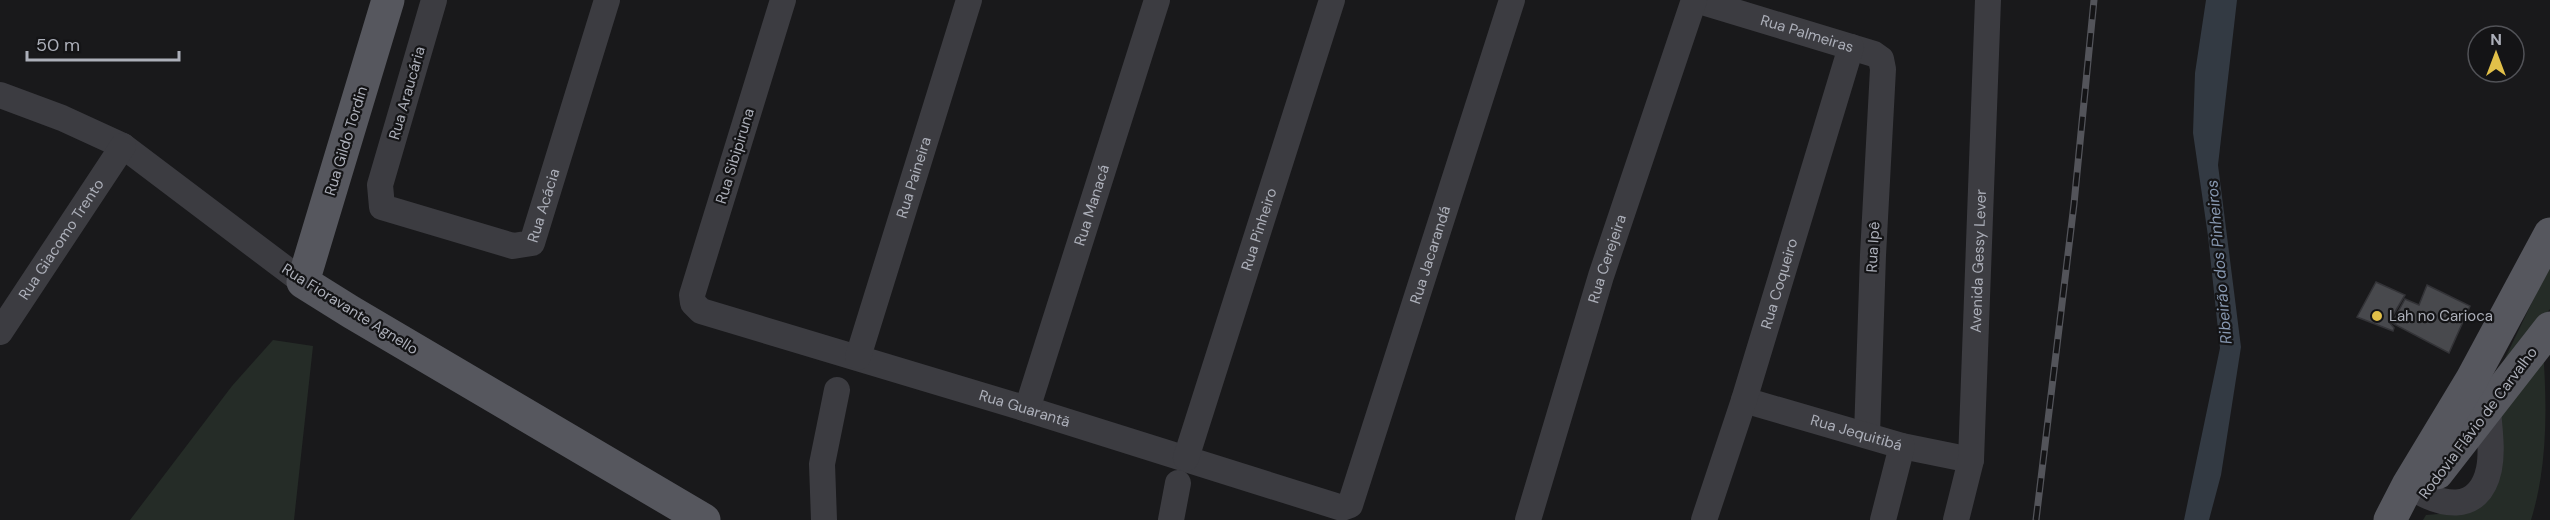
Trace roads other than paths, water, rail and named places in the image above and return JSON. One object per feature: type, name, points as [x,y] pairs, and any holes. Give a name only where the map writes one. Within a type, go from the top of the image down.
[{"type":"main road","name":"Rua Gildo Tordin","points":[[303,282],[388,0]]},
{"type":"main road","name":"Rodovia Flávio de Carvalho","points":[[2413,500],[2472,379],[2550,234]]},
{"type":"main road","name":"Rua Fioravante Agnello","points":[[303,282],[360,318],[704,520]]},
{"type":"main road","name":"Rodovia Flávio de Carvalho","points":[[2413,500],[2550,328]]},
{"type":"main road","points":[[2390,520],[2413,500]]},
{"type":"street","name":"Rua Araucária","points":[[380,185],[434,0]]},
{"type":"street","name":"Rua Acácia","points":[[380,185],[382,207],[513,246],[532,243],[607,0]]},
{"type":"street","name":"Rua Sibipiruna","points":[[700,311],[693,303],[692,295],[783,0]]},
{"type":"street","name":"Rua Paineira","points":[[858,357],[969,0]]},
{"type":"street","name":"Rua Manacá","points":[[1027,409],[1157,0]]},
{"type":"street","name":"Rua Pinheiro","points":[[1186,458],[1332,0]]},
{"type":"street","name":"Rua Jacarandá","points":[[1346,508],[1350,505],[1512,0]]},
{"type":"street","name":"Rua Palmeiras","points":[[1695,0],[1881,58]]},
{"type":"street","name":"Rua Cerejeira","points":[[1528,520],[1601,276],[1695,0]]},
{"type":"street","name":"Avenida Gessy Lever","points":[[1956,520],[1971,460],[1988,0]]},
{"type":"street","name":"Rua Coqueiro","points":[[1704,520],[1744,399],[1851,47]]},
{"type":"street","name":"Rua Ipê","points":[[1867,435],[1873,255],[1883,69],[1881,58]]},
{"type":"street","name":"Rua Fioravante Agnello","points":[[0,95],[62,117],[123,146],[303,282]]},
{"type":"street","name":"Rua Giacomo Trento","points":[[0,332],[123,146]]},
{"type":"street","name":"Rua Guarantã","points":[[700,311],[858,357],[1346,508]]},
{"type":"street","points":[[824,520],[822,464],[837,390]]},
{"type":"street","name":"Rua Jequitibá","points":[[1744,399],[1902,446],[1971,460]]},
{"type":"street","points":[[2413,500],[2452,504],[2468,500],[2482,489],[2489,469],[2491,449],[2488,408]]},
{"type":"street","points":[[1883,520],[1902,446]]},
{"type":"street","points":[[1172,520],[1178,483]]},
{"type":"water","name":"Ribeirão dos Pinheiros","points":[[2206,0],[2237,0],[2218,165],[2241,347],[2221,475],[2209,520],[2184,520],[2220,348],[2208,236],[2193,133],[2195,73]]},
{"type":"railway","points":[[2036,520],[2074,204],[2094,0]]},
{"type":"place","name":"Lah no Carioca","points":[[2377,316]]}]
